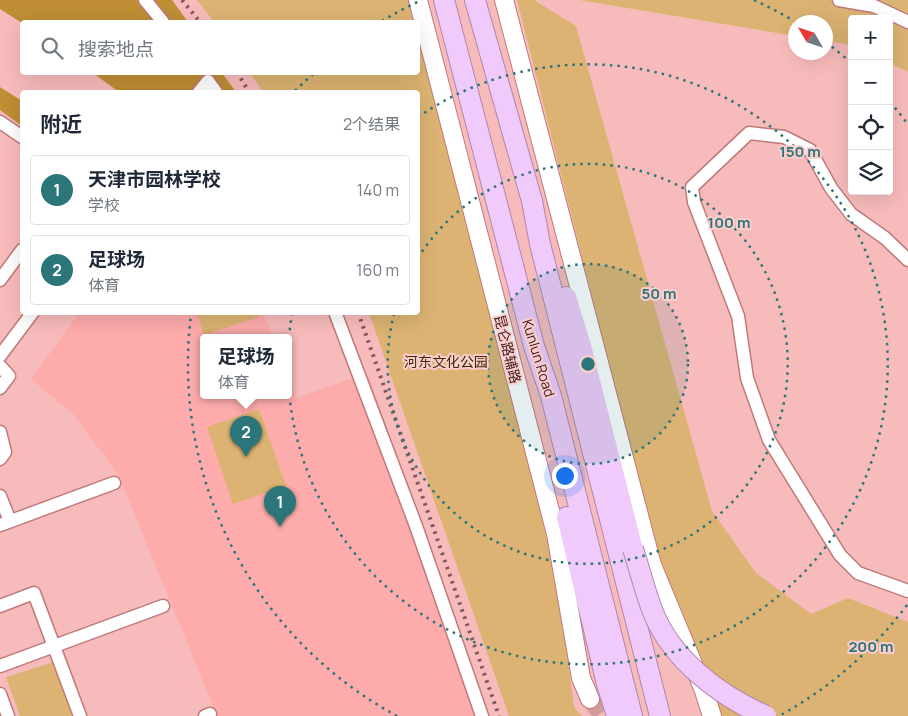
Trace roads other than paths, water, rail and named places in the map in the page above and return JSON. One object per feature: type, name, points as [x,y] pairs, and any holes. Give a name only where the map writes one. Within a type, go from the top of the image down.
[{"type":"highway","name":"Kunlun Road","points":[[444,0],[534,346],[551,396],[632,716]]},
{"type":"highway","name":"Kunlun Road","points":[[475,0],[532,201],[540,244],[660,716]]},
{"type":"highway","points":[[532,201],[549,240],[581,346],[673,716]]},
{"type":"highway","points":[[534,346],[542,406],[613,716]]},
{"type":"highway","points":[[633,549],[653,612],[664,632],[678,651],[712,685],[766,716]]},
{"type":"highway","points":[[607,684],[617,716]]},
{"type":"main road","name":"昆仑路辅路","points":[[418,0],[556,534],[581,678],[590,699]]},
{"type":"main road","points":[[504,0],[652,565],[703,688],[712,716]]},
{"type":"street","points":[[145,0],[160,20]]},
{"type":"street","points":[[839,0],[874,6],[908,22]]},
{"type":"street","points":[[200,90],[204,77]]},
{"type":"street","points":[[204,77],[214,90]]},
{"type":"street","points":[[0,122],[20,137]]},
{"type":"street","points":[[908,260],[886,238],[852,214],[831,188],[810,150],[784,137],[749,133],[692,187],[694,202],[738,316],[747,378],[769,440],[840,555],[858,573],[908,591]]},
{"type":"street","points":[[0,280],[20,253]]},
{"type":"street","points":[[0,356],[31,315]]},
{"type":"street","points":[[336,315],[416,526],[482,716]]},
{"type":"street","points":[[0,366],[8,376],[0,388]]},
{"type":"street","points":[[0,432],[5,452],[0,459]]},
{"type":"street","points":[[0,496],[5,523],[114,483]]},
{"type":"street","points":[[1,604],[34,593],[80,716]]},
{"type":"street","points":[[0,666],[162,606]]},
{"type":"street","points":[[0,694],[8,716]]},
{"type":"tunnel","points":[[590,699],[603,716]]},
{"type":"railway","points":[[182,0],[198,20]]},
{"type":"railway","points":[[239,75],[248,90]]},
{"type":"railway","points":[[359,315],[499,716]]},
{"type":"place","name":"足球场","points":[[246,457]]},
{"type":"place","name":"天津市园林学校","points":[[280,527]]},
{"type":"park label","name":"河东文化公园","points":[[446,361]]}]
